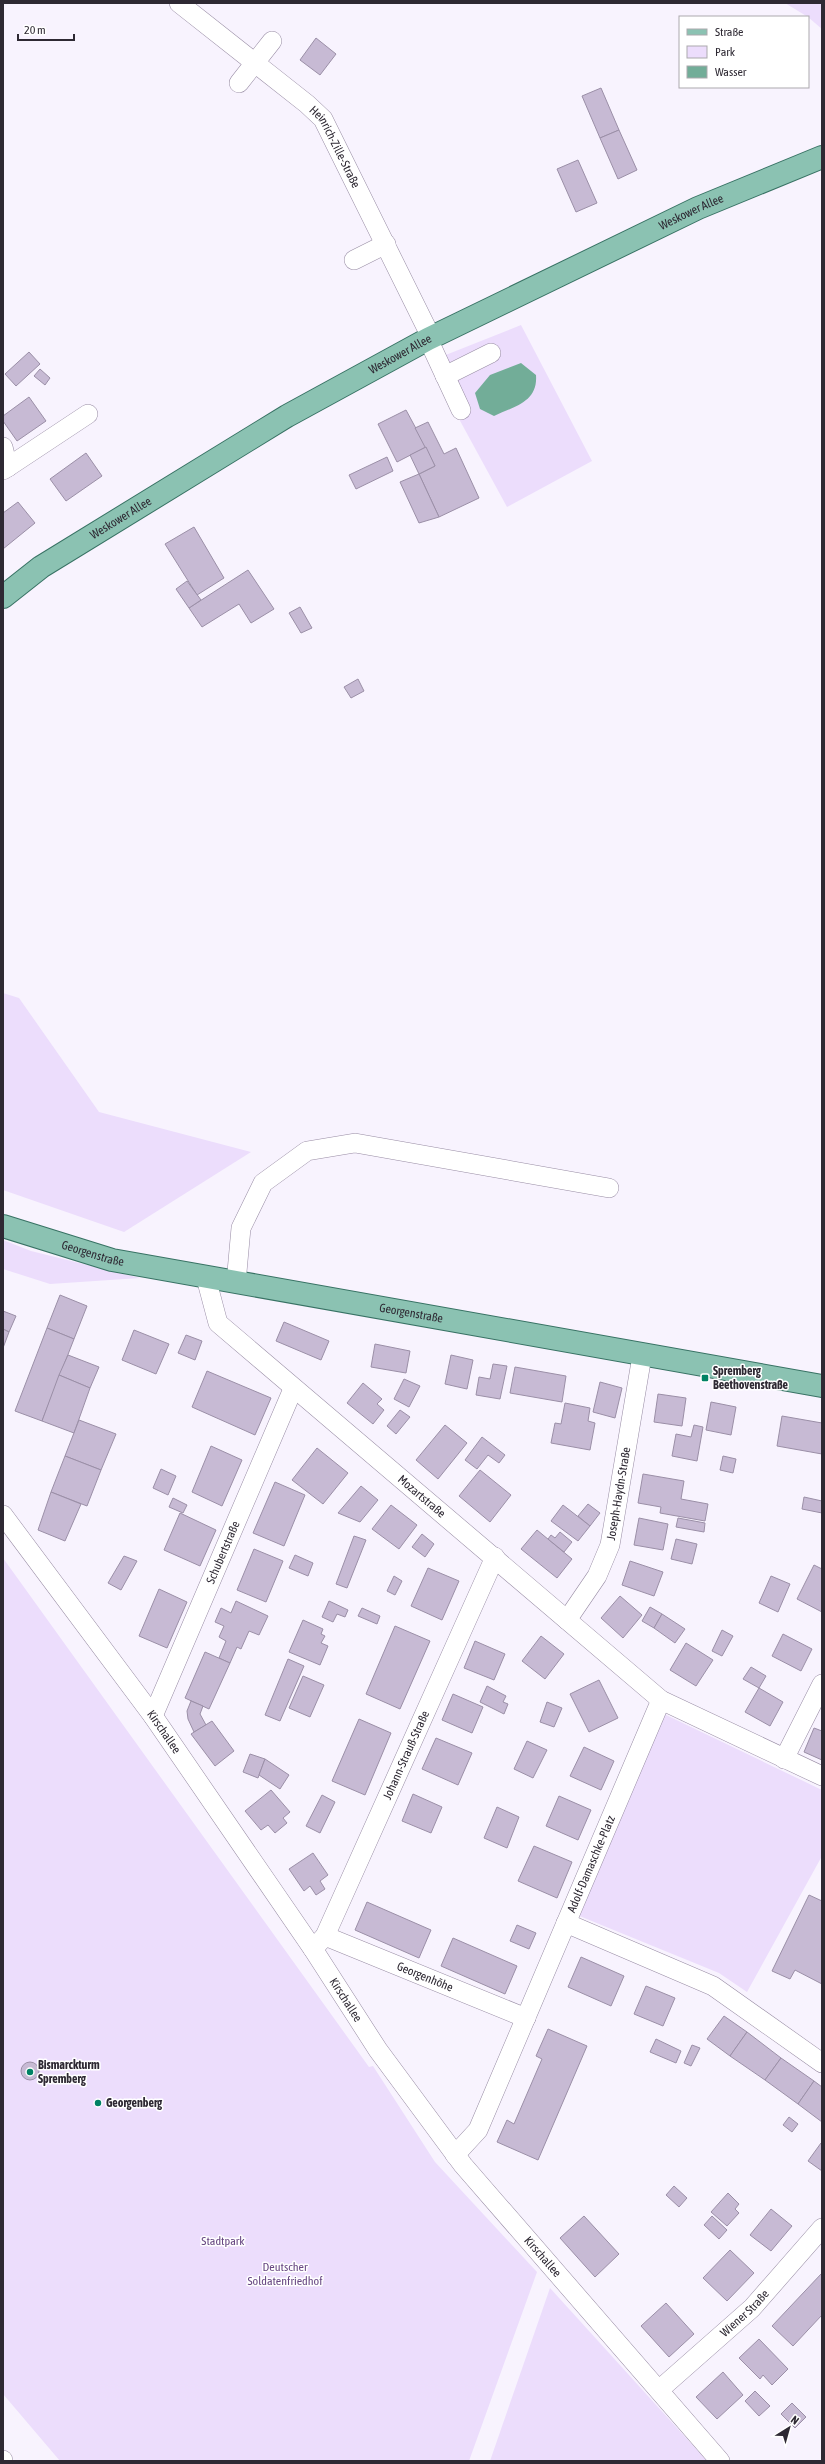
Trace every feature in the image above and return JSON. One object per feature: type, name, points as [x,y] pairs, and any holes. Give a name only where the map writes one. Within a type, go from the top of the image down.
[{"type":"main road","name":"Weskower Allee","points":[[3,597],[42,567],[286,416],[430,339],[698,208],[822,157]]},
{"type":"main road","name":"Georgenstraße","points":[[3,1226],[112,1260],[642,1356],[822,1386]]},
{"type":"street","name":"Heinrich-Zille-Straße","points":[[179,3],[307,104],[323,119],[386,244],[461,410]]},
{"type":"street","points":[[239,83],[272,40]]},
{"type":"street","points":[[354,260],[386,244]]},
{"type":"street","points":[[446,376],[491,353]]},
{"type":"street","points":[[3,447],[5,468],[88,414]]},
{"type":"street","points":[[236,1283],[242,1228],[263,1183],[307,1151],[355,1143],[609,1188]]},
{"type":"street","name":"Mozartstraße","points":[[206,1278],[218,1324],[661,1700]]},
{"type":"street","name":"Joseph-Haydn-Straße","points":[[566,1620],[597,1576],[610,1545],[642,1356]]},
{"type":"street","name":"Schubertstraße","points":[[153,1716],[293,1389]]},
{"type":"street","name":"Kirschallee","points":[[3,1515],[153,1716],[319,1943],[378,2050],[455,2155],[720,2461]]},
{"type":"street","name":"Johann-Strauß-Straße","points":[[319,1943],[494,1557]]},
{"type":"street","points":[[784,1759],[822,1684]]},
{"type":"street","points":[[661,1700],[822,1776]]},
{"type":"street","name":"Adolf-Damaschke-Platz","points":[[661,1700],[566,1923],[713,1986],[822,2062]]},
{"type":"street","points":[[455,2155],[478,2130],[566,1923]]},
{"type":"street","name":"Georgenhöhe","points":[[319,1943],[526,2018]]},
{"type":"street","name":"Wiener Straße","points":[[659,2390],[752,2308],[822,2228]]},
{"type":"green space","points":[[785,3],[822,3],[822,29],[809,18],[809,16],[806,16]]},
{"type":"green space","points":[[521,325],[592,461],[507,507],[428,362]]},
{"type":"green space","points":[[3,993],[19,998],[99,1112],[251,1152],[124,1232],[3,1190]]},
{"type":"green space","points":[[3,1240],[31,1251],[140,1278],[50,1284],[3,1269]]},
{"type":"green space","name":"Stadtpark","points":[[3,1558],[369,2067],[373,2066],[435,2162],[537,2272],[469,2461],[60,2461],[3,2394]]},
{"type":"green space","points":[[664,1714],[822,1790],[822,1856],[747,1992],[719,1973],[577,1915]]},
{"type":"green space","points":[[550,2288],[707,2461],[490,2461]]},
{"type":"water","points":[[521,363],[536,375],[536,384],[529,397],[517,406],[494,416],[480,409],[475,393],[490,375]]},
{"type":"building","points":[[316,38],[336,54],[320,75],[300,60]]},
{"type":"building","points":[[601,88],[619,130],[600,138],[582,96]]},
{"type":"building","points":[[619,130],[637,170],[618,179],[600,138]]},
{"type":"building","points":[[578,160],[597,203],[576,212],[557,169]]},
{"type":"building","points":[[29,352],[40,364],[16,386],[5,374]]},
{"type":"building","points":[[40,369],[50,378],[45,385],[34,376]]},
{"type":"building","points":[[29,397],[46,421],[17,441],[3,421],[3,416]]},
{"type":"building","points":[[406,410],[426,447],[397,462],[378,424]]},
{"type":"building","points":[[428,422],[444,454],[456,448],[479,498],[439,517],[419,474],[435,466],[415,428]]},
{"type":"building","points":[[426,447],[435,466],[419,474],[410,455]]},
{"type":"building","points":[[86,453],[102,476],[66,501],[50,479]]},
{"type":"building","points":[[387,457],[393,471],[356,489],[349,475]]},
{"type":"building","points":[[419,474],[439,517],[419,523],[400,482]]},
{"type":"building","points":[[18,502],[35,523],[3,549],[3,513]]},
{"type":"building","points":[[194,527],[224,578],[197,595],[165,544]]},
{"type":"building","points":[[248,570],[274,609],[251,623],[239,604],[202,627],[189,608]]},
{"type":"building","points":[[187,581],[201,600],[189,608],[176,589]]},
{"type":"building","points":[[300,607],[312,628],[301,633],[289,613]]},
{"type":"building","points":[[358,679],[364,691],[351,698],[344,687]]},
{"type":"building","points":[[60,1295],[87,1306],[74,1339],[47,1328]]},
{"type":"building","points":[[3,1311],[16,1316],[9,1332],[3,1329]]},
{"type":"building","points":[[284,1322],[329,1341],[321,1360],[276,1341]]},
{"type":"building","points":[[47,1328],[74,1339],[42,1421],[15,1411]]},
{"type":"building","points":[[3,1329],[9,1332],[3,1348]]},
{"type":"building","points":[[134,1330],[169,1344],[156,1374],[122,1360]]},
{"type":"building","points":[[186,1335],[202,1341],[195,1360],[178,1353]]},
{"type":"building","points":[[375,1344],[410,1351],[406,1373],[371,1367]]},
{"type":"building","points":[[68,1355],[99,1367],[90,1388],[59,1375]]},
{"type":"building","points":[[451,1355],[473,1360],[467,1389],[445,1384]]},
{"type":"building","points":[[493,1364],[507,1366],[500,1399],[476,1395],[479,1377],[490,1379]]},
{"type":"building","points":[[515,1367],[566,1376],[562,1402],[510,1393]]},
{"type":"building","points":[[207,1371],[271,1398],[255,1435],[192,1407]]},
{"type":"building","points":[[59,1375],[90,1388],[74,1433],[42,1421]]},
{"type":"building","points":[[404,1379],[420,1386],[409,1407],[394,1399]]},
{"type":"building","points":[[600,1382],[622,1388],[615,1418],[593,1412]]},
{"type":"building","points":[[363,1383],[382,1399],[377,1404],[384,1410],[373,1424],[347,1403]]},
{"type":"building","points":[[658,1394],[686,1398],[682,1426],[654,1422]]},
{"type":"building","points":[[711,1402],[736,1407],[731,1435],[706,1430]]},
{"type":"building","points":[[565,1403],[590,1408],[588,1421],[595,1423],[590,1450],[551,1443],[555,1423],[561,1424]]},
{"type":"building","points":[[400,1410],[410,1417],[396,1434],[387,1426]]},
{"type":"building","points":[[782,1416],[822,1423],[822,1454],[777,1446]]},
{"type":"building","points":[[79,1420],[116,1434],[101,1470],[65,1456]]},
{"type":"building","points":[[445,1425],[467,1443],[438,1479],[416,1460]]},
{"type":"building","points":[[694,1425],[703,1427],[697,1461],[672,1456],[676,1434],[691,1437]]},
{"type":"building","points":[[482,1437],[505,1455],[499,1463],[488,1455],[477,1469],[465,1460]]},
{"type":"building","points":[[211,1446],[242,1460],[222,1506],[192,1492]]},
{"type":"building","points":[[317,1448],[348,1473],[323,1504],[292,1480]]},
{"type":"building","points":[[65,1456],[101,1470],[87,1506],[51,1492]]},
{"type":"building","points":[[723,1456],[736,1459],[733,1473],[720,1470]]},
{"type":"building","points":[[161,1469],[176,1476],[168,1495],[153,1488]]},
{"type":"building","points":[[480,1470],[511,1495],[490,1522],[459,1496]]},
{"type":"building","points":[[643,1474],[684,1481],[681,1499],[708,1504],[705,1521],[660,1513],[661,1507],[638,1503]]},
{"type":"building","points":[[275,1482],[305,1495],[284,1546],[253,1533]]},
{"type":"building","points":[[361,1486],[378,1500],[360,1522],[338,1513]]},
{"type":"building","points":[[51,1492],[81,1504],[65,1541],[38,1530]]},
{"type":"building","points":[[804,1497],[822,1501],[822,1513],[802,1509]]},
{"type":"building","points":[[173,1498],[187,1505],[183,1513],[169,1507]]},
{"type":"building","points":[[588,1504],[600,1513],[590,1526],[578,1516]]},
{"type":"building","points":[[391,1505],[417,1525],[399,1549],[372,1529]]},
{"type":"building","points":[[563,1505],[590,1526],[578,1541],[551,1521]]},
{"type":"building","points":[[180,1513],[216,1530],[200,1566],[164,1550]]},
{"type":"building","points":[[639,1518],[668,1524],[663,1550],[634,1545]]},
{"type":"building","points":[[678,1518],[705,1523],[704,1532],[676,1527]]},
{"type":"building","points":[[537,1530],[572,1559],[557,1578],[521,1549]]},
{"type":"building","points":[[560,1532],[572,1542],[564,1552],[548,1539],[551,1535],[555,1538]]},
{"type":"building","points":[[422,1534],[434,1544],[425,1557],[412,1547]]},
{"type":"building","points":[[354,1536],[366,1540],[347,1588],[336,1584]]},
{"type":"building","points":[[676,1539],[697,1544],[692,1564],[671,1559]]},
{"type":"building","points":[[254,1549],[283,1561],[266,1602],[237,1590]]},
{"type":"building","points":[[295,1555],[313,1563],[308,1576],[289,1568]]},
{"type":"building","points":[[124,1556],[137,1561],[121,1590],[108,1583]]},
{"type":"building","points":[[630,1561],[663,1572],[654,1596],[622,1585]]},
{"type":"building","points":[[814,1565],[822,1569],[822,1612],[797,1599]]},
{"type":"building","points":[[428,1568],[459,1581],[442,1620],[411,1606]]},
{"type":"building","points":[[394,1576],[402,1581],[395,1595],[387,1591]]},
{"type":"building","points":[[771,1576],[790,1584],[778,1612],[759,1603]]},
{"type":"building","points":[[159,1589],[187,1602],[167,1648],[139,1636]]},
{"type":"building","points":[[620,1596],[642,1615],[623,1638],[601,1618]]},
{"type":"building","points":[[236,1601],[268,1616],[259,1635],[249,1631],[241,1649],[237,1647],[230,1663],[219,1658],[226,1641],[219,1637],[224,1626],[215,1622],[221,1608],[231,1613]]},
{"type":"building","points":[[329,1601],[348,1610],[345,1617],[337,1614],[333,1622],[322,1617]]},
{"type":"building","points":[[650,1607],[662,1614],[654,1628],[642,1621]]},
{"type":"building","points":[[362,1608],[380,1616],[377,1624],[358,1616]]},
{"type":"building","points":[[662,1614],[685,1629],[675,1643],[654,1628]]},
{"type":"building","points":[[303,1620],[323,1629],[321,1634],[325,1636],[321,1643],[328,1646],[320,1665],[289,1652]]},
{"type":"building","points":[[395,1626],[430,1641],[400,1709],[366,1694]]},
{"type":"building","points":[[722,1630],[733,1636],[722,1656],[712,1651]]},
{"type":"building","points":[[783,1634],[812,1649],[801,1671],[772,1656]]},
{"type":"building","points":[[541,1636],[564,1654],[545,1679],[522,1661]]},
{"type":"building","points":[[475,1641],[505,1654],[494,1680],[464,1668]]},
{"type":"building","points":[[686,1643],[713,1660],[696,1686],[670,1670]]},
{"type":"building","points":[[205,1652],[230,1663],[209,1709],[185,1698]]},
{"type":"building","points":[[288,1659],[304,1666],[280,1721],[265,1715]]},
{"type":"building","points":[[751,1667],[766,1676],[759,1688],[743,1679]]},
{"type":"building","points":[[303,1676],[324,1685],[310,1717],[289,1708]]},
{"type":"building","points":[[599,1680],[618,1718],[589,1732],[570,1694]]},
{"type":"building","points":[[487,1686],[506,1696],[503,1702],[508,1704],[504,1714],[480,1702]]},
{"type":"building","points":[[759,1688],[783,1702],[770,1726],[745,1712]]},
{"type":"building","points":[[453,1694],[483,1707],[472,1733],[442,1720]]},
{"type":"building","points":[[191,1701],[203,1706],[200,1714],[206,1725],[194,1732],[188,1719],[187,1711]]},
{"type":"building","points":[[547,1702],[562,1708],[554,1727],[540,1722]]},
{"type":"building","points":[[359,1719],[391,1733],[365,1795],[332,1781]]},
{"type":"building","points":[[212,1721],[234,1751],[215,1766],[191,1734]]},
{"type":"building","points":[[814,1728],[822,1731],[822,1760],[804,1752]]},
{"type":"building","points":[[436,1738],[472,1753],[458,1785],[422,1769]]},
{"type":"building","points":[[527,1741],[547,1750],[533,1778],[514,1769]]},
{"type":"building","points":[[584,1747],[614,1761],[601,1790],[570,1776]]},
{"type":"building","points":[[250,1754],[265,1759],[258,1778],[243,1772]]},
{"type":"building","points":[[265,1759],[289,1775],[280,1789],[259,1775]]},
{"type":"building","points":[[271,1790],[290,1812],[283,1818],[287,1823],[275,1833],[268,1825],[261,1830],[245,1811]]},
{"type":"building","points":[[413,1794],[442,1807],[431,1833],[402,1821]]},
{"type":"building","points":[[322,1795],[335,1802],[320,1833],[306,1826]]},
{"type":"building","points":[[559,1796],[591,1810],[578,1840],[546,1826]]},
{"type":"building","points":[[497,1807],[519,1817],[507,1848],[484,1838]]},
{"type":"building","points":[[534,1846],[572,1862],[557,1898],[518,1881]]},
{"type":"building","points":[[313,1853],[328,1875],[320,1881],[325,1889],[316,1895],[310,1886],[304,1891],[289,1869]]},
{"type":"building","points":[[809,1895],[822,1901],[822,1984],[795,1970],[790,1979],[772,1971]]},
{"type":"building","points":[[367,1902],[431,1930],[419,1958],[355,1930]]},
{"type":"building","points":[[517,1925],[536,1933],[529,1949],[510,1941]]},
{"type":"building","points":[[453,1938],[517,1966],[505,1994],[441,1966]]},
{"type":"building","points":[[581,1957],[624,1976],[611,2006],[568,1987]]},
{"type":"building","points":[[646,1986],[675,1998],[663,2026],[634,2014]]},
{"type":"building","points":[[724,2016],[747,2032],[730,2056],[707,2039]]},
{"type":"building","points":[[548,2029],[587,2046],[538,2160],[497,2142],[507,2120],[514,2124],[542,2059],[536,2056]]},
{"type":"building","points":[[747,2032],[781,2058],[765,2080],[730,2056]]},
{"type":"building","points":[[656,2039],[681,2051],[676,2063],[650,2052]]},
{"type":"building","points":[[692,2045],[700,2048],[691,2066],[684,2063]]},
{"type":"building","points":[[781,2058],[814,2081],[798,2104],[765,2080]]},
{"type":"building","name":"Bismarckturm Spremberg","points":[[30,2062],[36,2065],[39,2071],[36,2077],[30,2080],[24,2077],[21,2071],[24,2065]]},
{"type":"building","points":[[814,2081],[822,2087],[822,2122],[798,2104]]},
{"type":"building","points":[[789,2117],[798,2124],[792,2132],[783,2125]]},
{"type":"building","points":[[821,2143],[822,2144],[822,2171],[808,2161]]},
{"type":"building","points":[[674,2186],[687,2198],[679,2207],[666,2195]]},
{"type":"building","points":[[728,2193],[739,2204],[735,2209],[739,2213],[727,2226],[711,2212]]},
{"type":"building","points":[[771,2209],[792,2226],[771,2251],[750,2235]]},
{"type":"building","points":[[584,2216],[619,2254],[595,2277],[560,2238]]},
{"type":"building","points":[[712,2216],[727,2230],[719,2239],[704,2225]]},
{"type":"building","points":[[730,2250],[754,2273],[727,2301],[703,2278]]},
{"type":"building","points":[[822,2273],[822,2315],[793,2346],[772,2326]]},
{"type":"building","points":[[666,2303],[694,2334],[669,2357],[641,2326]]},
{"type":"building","points":[[759,2339],[788,2369],[772,2385],[763,2375],[760,2379],[739,2358]]},
{"type":"building","points":[[723,2372],[743,2395],[717,2419],[696,2397]]},
{"type":"building","points":[[755,2391],[770,2406],[759,2416],[745,2401]]},
{"type":"building","points":[[792,2403],[806,2417],[795,2428],[781,2414]]},
{"type":"place","name":"Spremberg Beethovenstraße","points":[[705,1378]]},
{"type":"place","name":"Bismarckturm Spremberg","points":[[30,2072]]},
{"type":"place","name":"Georgenberg","points":[[98,2103]]},
{"type":"park label","name":"Deutscher Soldatenfriedhof","points":[[285,2274]]}]
